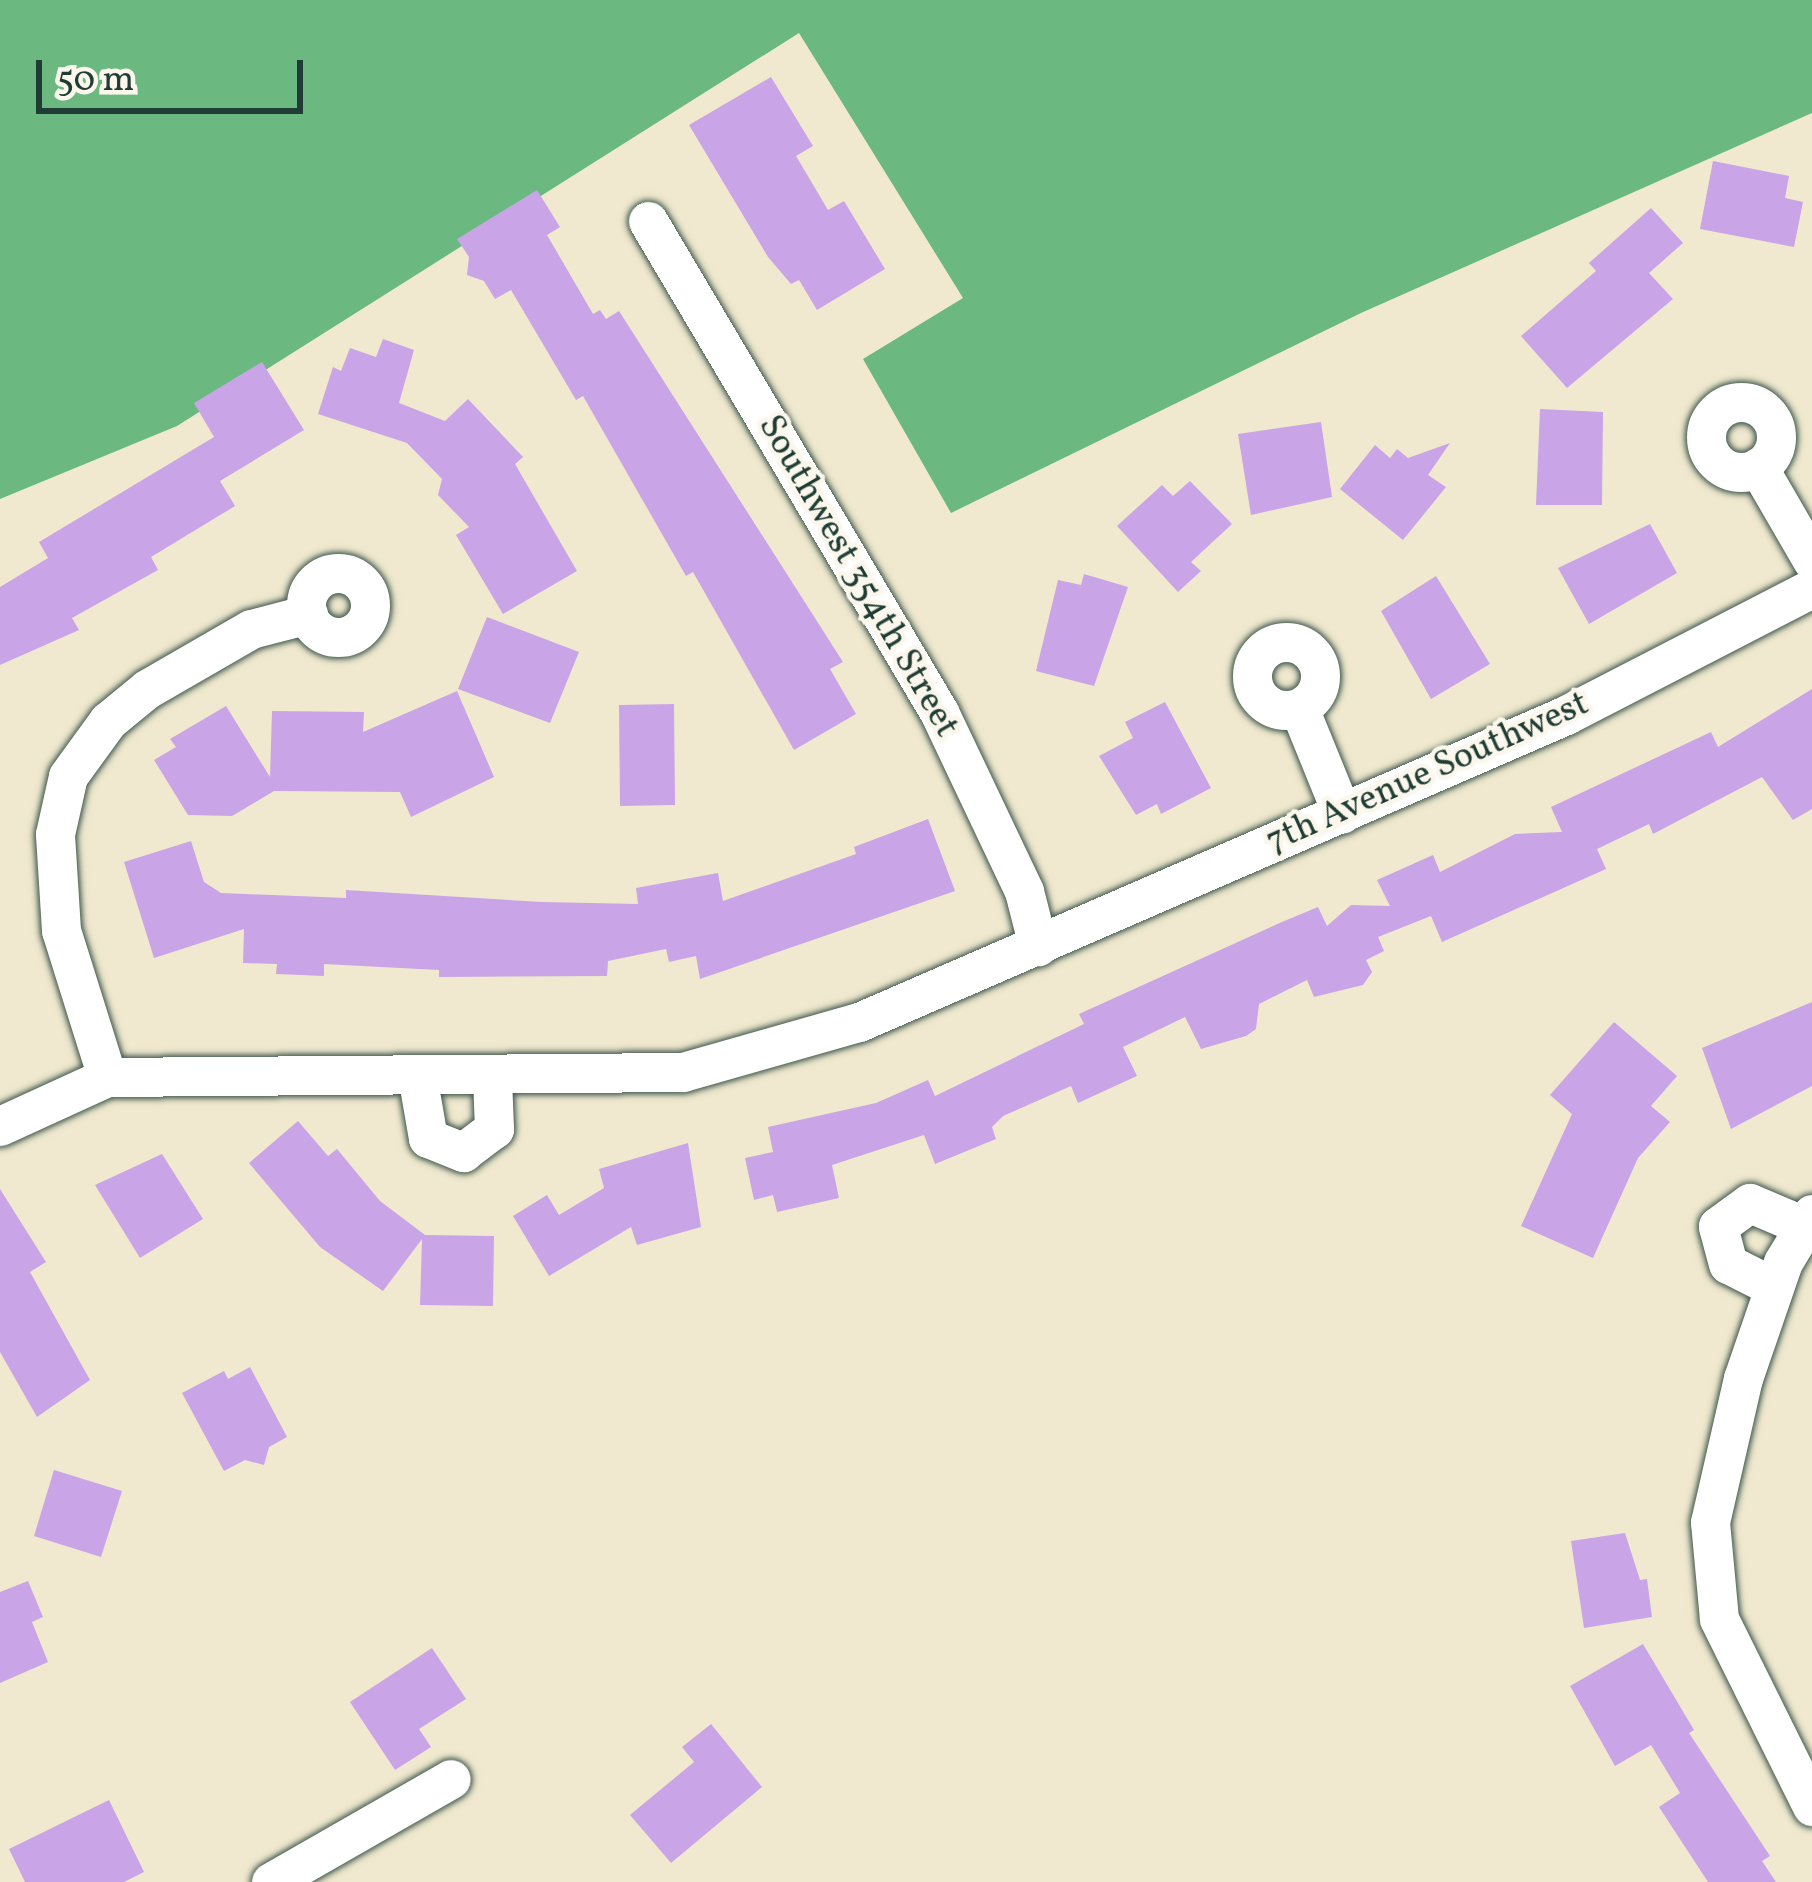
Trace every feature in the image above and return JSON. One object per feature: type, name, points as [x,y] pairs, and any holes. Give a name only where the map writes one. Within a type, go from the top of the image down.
[{"type":"street","name":"Southwest 354th Street","points":[[648,221],[938,712],[986,803],[1038,946]]},
{"type":"street","points":[[1759,467],[1812,560]]},
{"type":"street","name":"7th Avenue Southwest","points":[[0,1126],[107,1077],[168,1071],[416,1076],[683,1072],[859,1022],[1566,715],[1812,588]]},
{"type":"street","points":[[107,1077],[59,912],[55,834],[68,776],[108,721],[147,688],[250,629],[308,614]]},
{"type":"street","points":[[1299,709],[1342,814]]},
{"type":"street","points":[[416,1076],[428,1138],[463,1152],[494,1129],[492,1076]]},
{"type":"street","points":[[1774,1287],[1728,1264],[1718,1226],[1750,1203],[1808,1220],[1774,1287],[1720,1473],[1710,1522],[1719,1619],[1812,1806]]},
{"type":"street","points":[[272,1882],[451,1779]]},
{"type":"green space","points":[[0,0],[1812,0],[1812,113],[1361,313],[951,513],[863,359],[963,298],[799,33],[177,426],[0,499]]},
{"type":"building","points":[[771,77],[813,146],[796,156],[828,210],[844,201],[885,269],[817,310],[799,280],[791,284],[768,257],[689,125]]},
{"type":"building","points":[[1713,161],[1789,176],[1785,198],[1803,202],[1794,247],[1700,229]]},
{"type":"building","points":[[537,190],[560,227],[547,235],[593,314],[600,310],[606,319],[619,311],[843,662],[830,669],[856,714],[794,750],[693,572],[686,576],[583,396],[576,400],[511,290],[495,299],[484,281],[467,275],[469,257],[457,239]]},
{"type":"building","points":[[1651,208],[1683,243],[1649,273],[1673,299],[1567,388],[1521,336],[1596,271],[1589,263]]},
{"type":"building","points":[[383,339],[414,350],[399,403],[445,421],[468,399],[523,457],[515,464],[577,571],[503,614],[456,535],[469,527],[438,495],[442,479],[407,443],[318,414],[333,367],[341,371],[350,348],[376,357]]},
{"type":"building","points":[[262,362],[304,430],[220,481],[235,506],[151,557],[158,570],[72,618],[79,630],[0,665],[0,587],[48,558],[39,542],[214,437],[194,403]]},
{"type":"building","points":[[1540,409],[1603,412],[1602,505],[1536,505]]},
{"type":"building","points":[[1321,422],[1332,497],[1251,515],[1238,434]]},
{"type":"building","points":[[1450,443],[1428,475],[1446,487],[1403,540],[1340,489],[1375,445],[1390,458],[1397,449],[1408,458]]},
{"type":"building","points":[[1190,481],[1232,524],[1191,562],[1201,571],[1178,592],[1117,526],[1162,485],[1173,496]]},
{"type":"building","points":[[1650,524],[1677,573],[1589,624],[1558,568]]},
{"type":"building","points":[[1084,574],[1128,587],[1094,686],[1036,671],[1058,580],[1081,585]]},
{"type":"building","points":[[1436,576],[1490,664],[1431,699],[1381,611]]},
{"type":"building","points":[[487,617],[579,652],[550,723],[458,689]]},
{"type":"building","points":[[1812,689],[1812,809],[1793,820],[1762,777],[1653,834],[1649,824],[1597,849],[1606,869],[1442,942],[1431,916],[1378,937],[1384,951],[1366,960],[1372,972],[1363,985],[1314,997],[1307,980],[1259,1004],[1256,1029],[1246,1036],[1201,1049],[1185,1017],[1123,1047],[1137,1076],[1078,1103],[1071,1086],[1003,1116],[992,1127],[996,1139],[935,1164],[924,1135],[832,1165],[839,1198],[777,1212],[773,1195],[754,1200],[745,1158],[773,1152],[768,1127],[876,1103],[928,1080],[935,1096],[1084,1024],[1079,1014],[1282,922],[1318,907],[1327,926],[1351,905],[1390,906],[1377,880],[1433,855],[1440,872],[1515,834],[1562,832],[1551,807],[1711,732],[1718,747]]},
{"type":"building","points":[[457,691],[494,777],[411,817],[400,792],[274,791],[232,816],[188,815],[154,760],[176,747],[170,739],[226,706],[270,777],[272,711],[364,712],[363,732]]},
{"type":"building","points":[[1165,702],[1211,788],[1161,814],[1157,804],[1136,815],[1099,756],[1133,738],[1125,722]]},
{"type":"building","points":[[674,704],[675,805],[620,806],[619,705]]},
{"type":"building","points":[[928,819],[955,891],[700,979],[696,956],[669,962],[666,949],[608,961],[607,976],[439,977],[439,970],[324,964],[324,976],[276,974],[277,964],[243,963],[244,929],[154,958],[124,862],[191,841],[204,882],[221,893],[346,898],[346,890],[638,904],[636,888],[718,873],[723,901],[856,854],[854,847]]},
{"type":"building","points":[[1812,1002],[1812,1086],[1731,1129],[1702,1048]]},
{"type":"building","points":[[1614,1022],[1677,1076],[1651,1106],[1670,1122],[1638,1158],[1593,1258],[1521,1226],[1572,1114],[1550,1095]]},
{"type":"building","points":[[298,1121],[328,1156],[337,1149],[380,1201],[425,1235],[494,1236],[493,1306],[420,1305],[422,1239],[383,1291],[320,1247],[249,1163]]},
{"type":"building","points":[[688,1143],[701,1227],[637,1245],[631,1227],[549,1276],[513,1216],[547,1195],[559,1215],[604,1188],[599,1169]]},
{"type":"building","points":[[162,1154],[203,1219],[140,1258],[95,1185]]},
{"type":"building","points":[[0,1189],[46,1262],[30,1272],[90,1380],[37,1417],[0,1352]]},
{"type":"building","points":[[250,1367],[287,1437],[269,1447],[264,1465],[245,1460],[224,1471],[182,1393],[224,1371],[228,1379]]},
{"type":"building","points":[[54,1470],[122,1491],[101,1557],[34,1536]]},
{"type":"building","points":[[1625,1533],[1640,1580],[1647,1579],[1652,1617],[1584,1628],[1571,1541]]},
{"type":"building","points":[[28,1581],[43,1617],[32,1622],[48,1662],[0,1683],[0,1592]]},
{"type":"building","points":[[1643,1644],[1694,1730],[1689,1733],[1770,1856],[1762,1861],[1776,1882],[1708,1882],[1659,1807],[1680,1793],[1651,1745],[1615,1766],[1570,1686]]},
{"type":"building","points":[[432,1648],[466,1699],[419,1729],[431,1747],[395,1770],[350,1702]]},
{"type":"building","points":[[711,1724],[762,1787],[671,1863],[630,1815],[694,1762],[682,1747]]},
{"type":"building","points":[[109,1800],[144,1872],[124,1882],[25,1882],[9,1849]]}]
